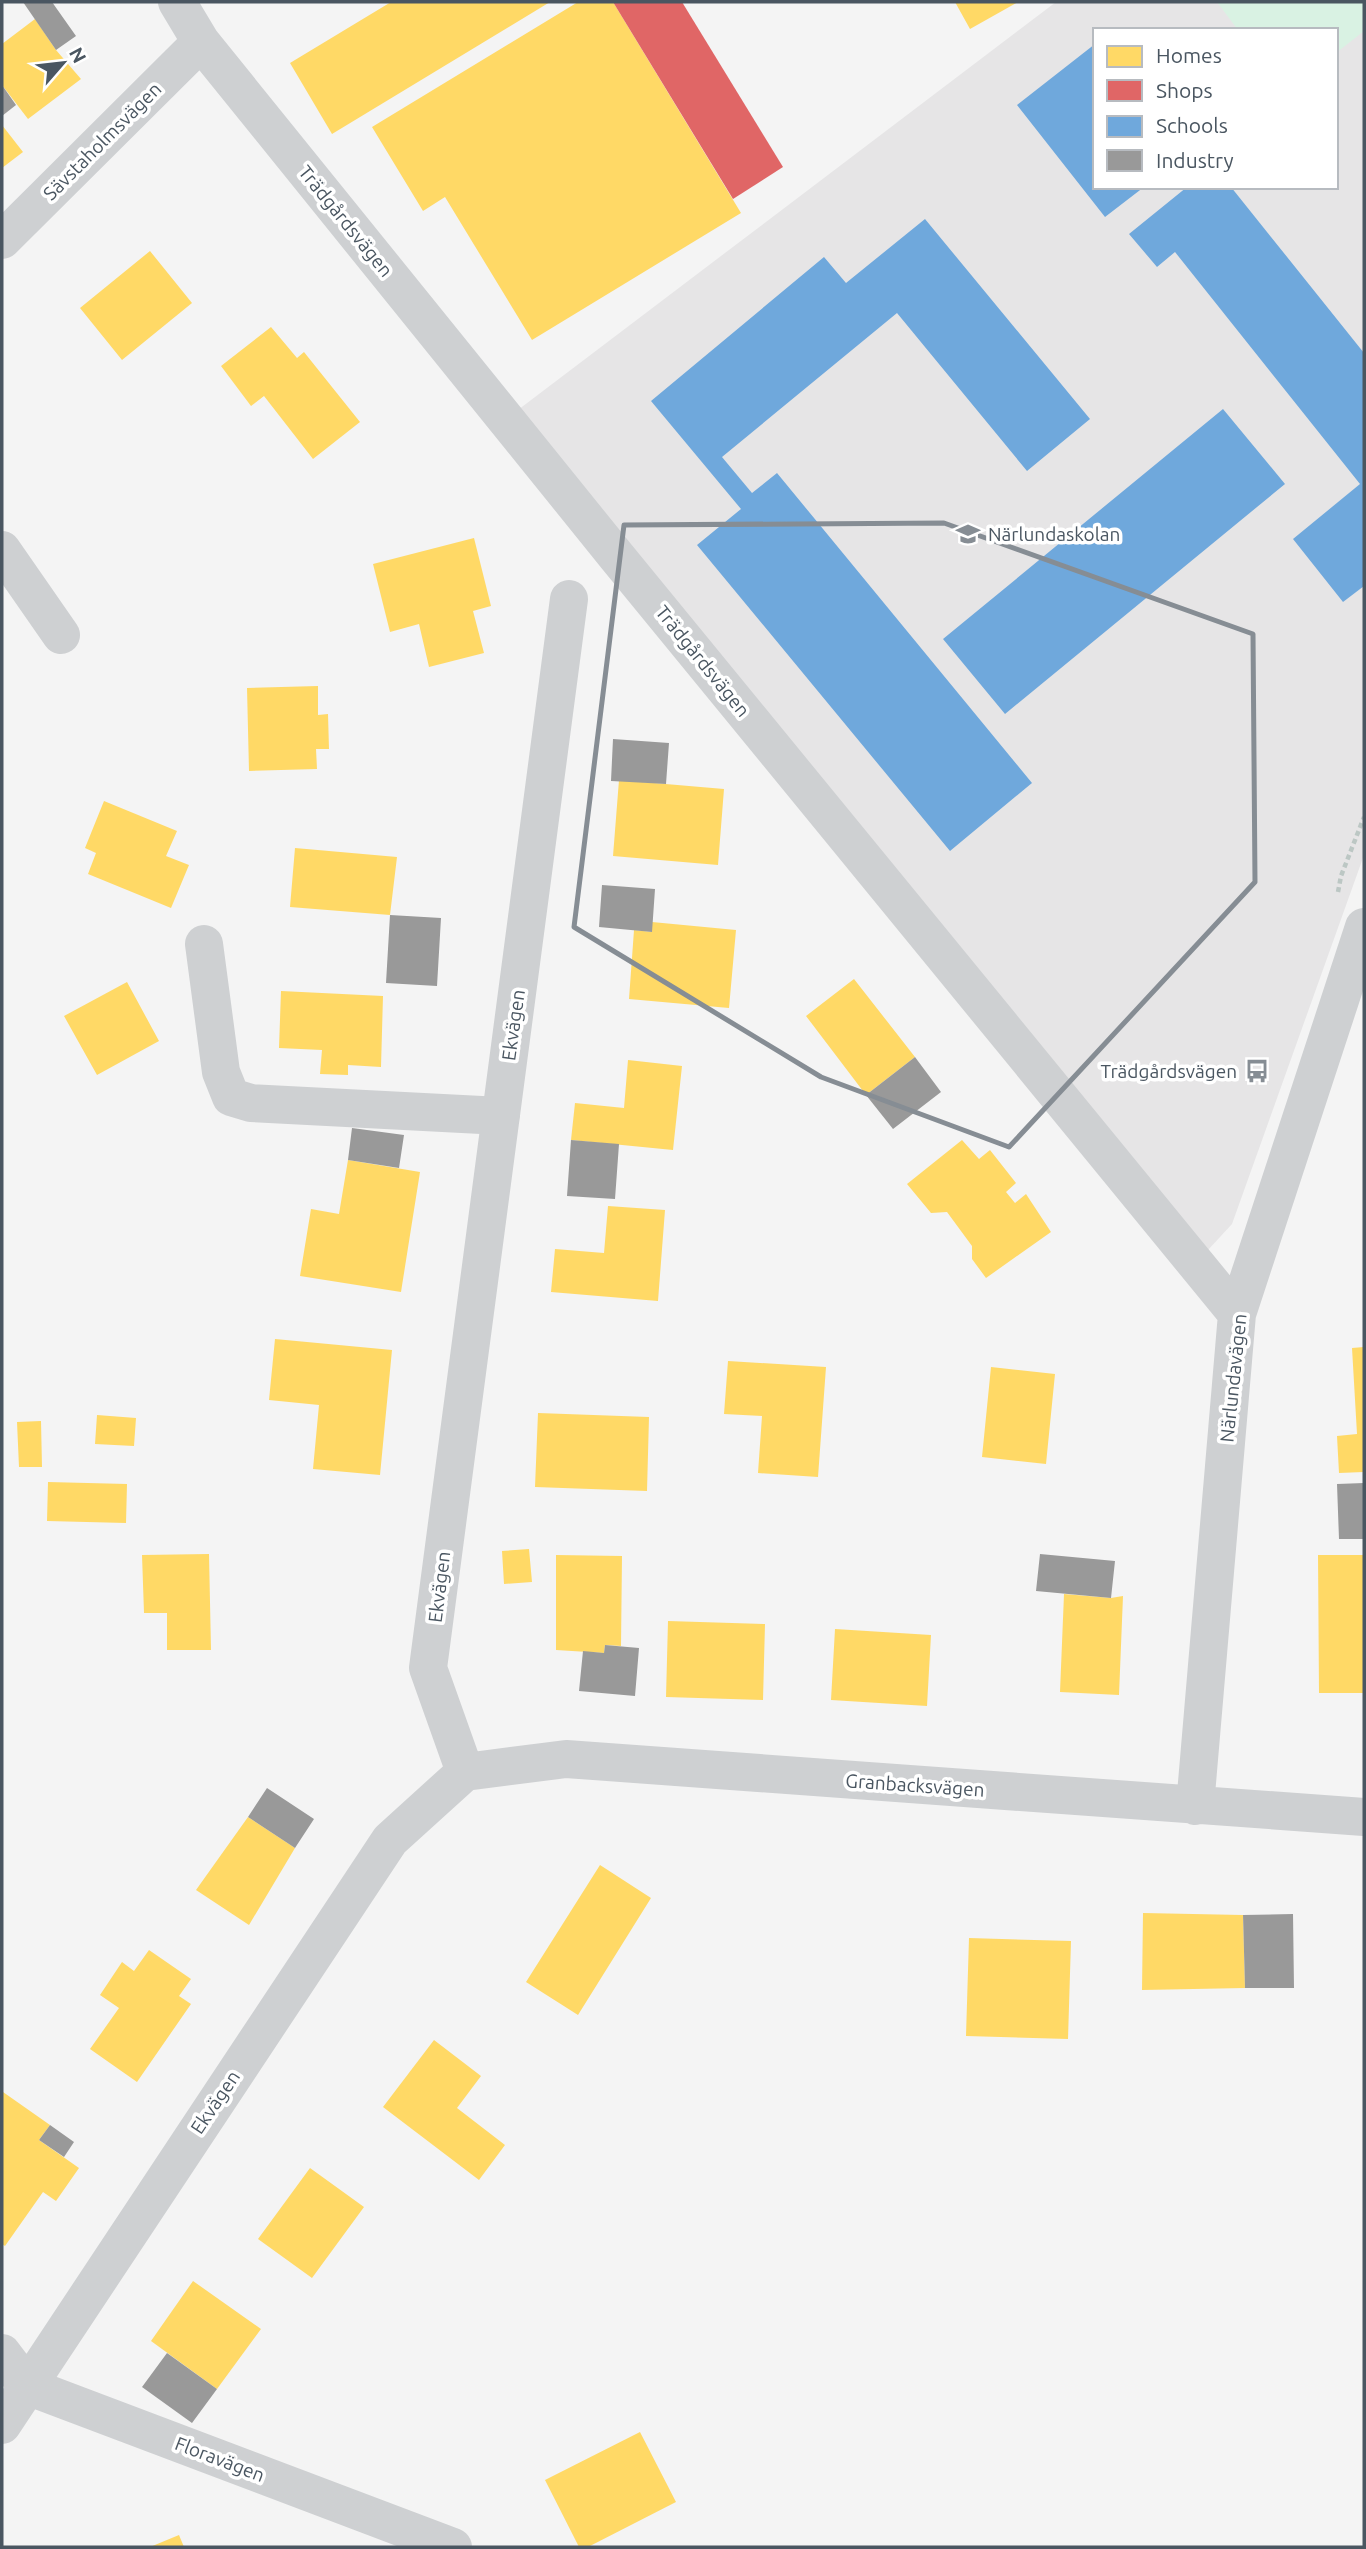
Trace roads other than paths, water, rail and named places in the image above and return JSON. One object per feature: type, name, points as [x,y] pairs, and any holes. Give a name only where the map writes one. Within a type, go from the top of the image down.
[{"type":"street","name":"Trädgårdsvägen","points":[[177,2],[201,42],[617,557],[1237,1314]]},
{"type":"street","name":"Sävstaholmsvägen","points":[[2,240],[201,42]]},
{"type":"street","points":[[2,550],[61,635]]},
{"type":"street","name":"Ekvägen","points":[[2,2425],[390,1840],[465,1772],[428,1668],[569,599]]},
{"type":"street","name":"Närlundavägen","points":[[1195,1806],[1237,1314],[1364,927]]},
{"type":"street","points":[[204,944],[221,1072],[232,1097],[251,1103],[501,1116]]},
{"type":"street","name":"Granbacksvägen","points":[[465,1772],[566,1759],[1364,1817]]},
{"type":"street","points":[[2,2353],[27,2386]]},
{"type":"street","name":"Floravägen","points":[[27,2386],[453,2547]]},
{"type":"place","name":"Närlundaskolan","points":[[968,534]]},
{"type":"place","name":"Trädgårdsvägen","points":[[1257,1071]]}]
